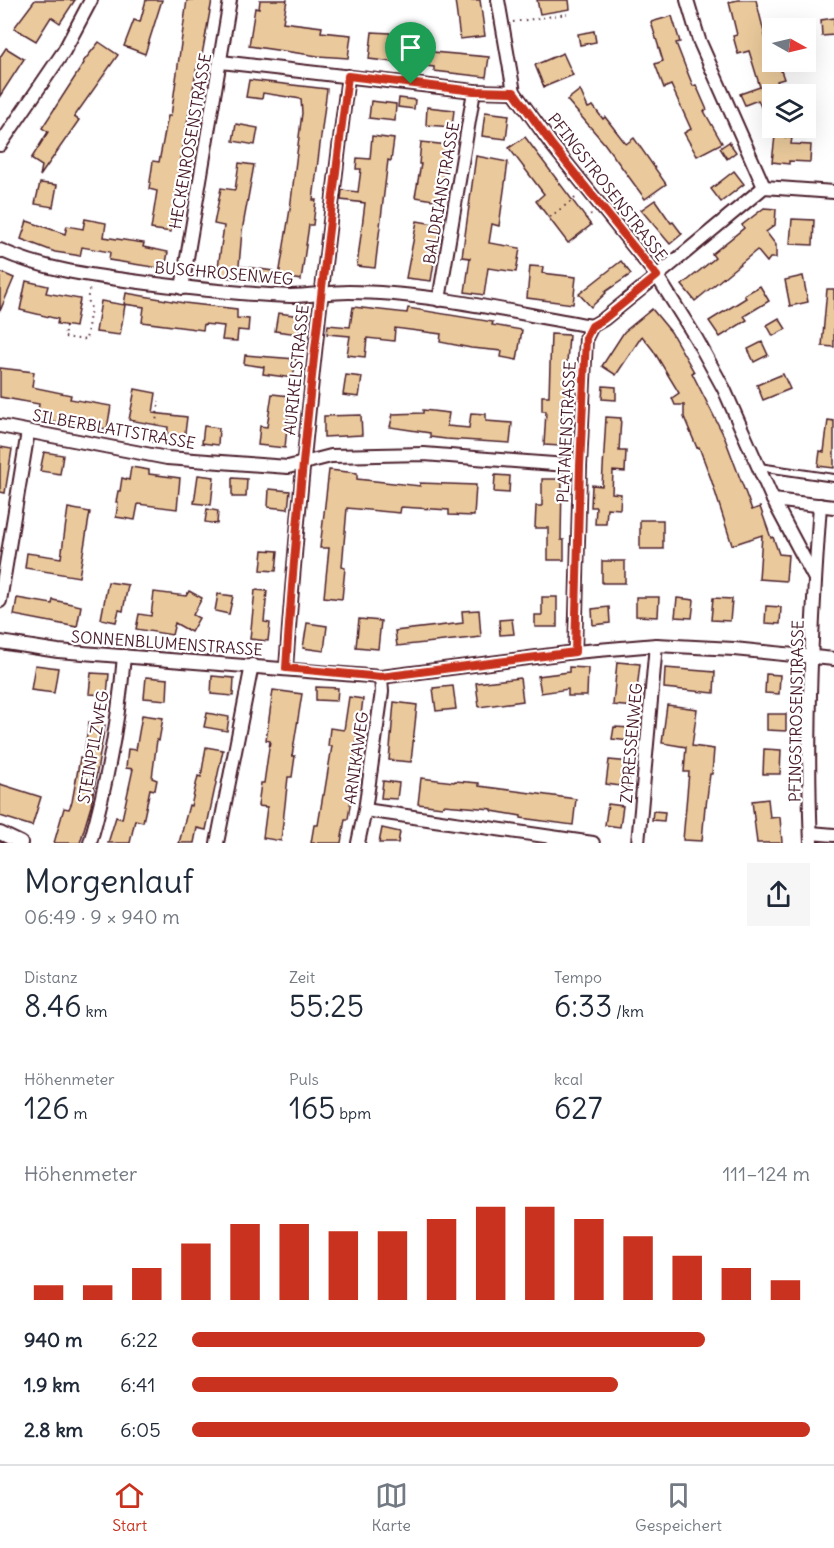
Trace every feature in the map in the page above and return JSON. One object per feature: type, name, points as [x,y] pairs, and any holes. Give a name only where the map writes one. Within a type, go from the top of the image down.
[{"type":"street","points":[[0,145],[64,51],[91,0]]},
{"type":"street","name":"HECKENROSENSTRASSE","points":[[182,288],[230,0]]},
{"type":"street","name":"PFINGSTROSENSTRASSE","points":[[498,0],[514,92],[552,145],[657,276],[724,389],[773,500],[815,579]]},
{"type":"street","points":[[687,0],[699,40],[764,187]]},
{"type":"street","points":[[221,62],[474,91],[514,92]]},
{"type":"street","name":"AURIKELSTRASSE","points":[[286,668],[303,463],[348,76]]},
{"type":"street","name":"BALDRIANSTRASSE","points":[[439,300],[474,91]]},
{"type":"street","points":[[592,326],[604,319],[764,187],[834,192]]},
{"type":"street","name":"BUSCHROSENWEG","points":[[0,250],[20,260],[92,275],[182,288],[292,296],[348,292],[439,300],[592,326]]},
{"type":"street","name":"PLATANENSTRASSE","points":[[575,652],[586,338],[592,326]]},
{"type":"street","name":"SILBERBLATTSTRASSE","points":[[0,426],[167,458],[288,467],[331,456],[424,454],[580,466]]},
{"type":"street","points":[[0,601],[28,432]]},
{"type":"street","points":[[773,500],[834,507]]},
{"type":"street","name":"PFINGSTROSENSTRASSE","points":[[811,838],[809,747],[820,506]]},
{"type":"street","name":"SONNENBLUMENSTRASSE","points":[[0,642],[58,651],[381,677],[575,652],[656,645],[734,649],[834,659]]},
{"type":"street","name":"ZYPRESSENWEG","points":[[638,843],[656,645]]},
{"type":"street","name":"STEINPILZWEG","points":[[90,843],[98,816],[113,737],[124,657]]},
{"type":"street","points":[[218,843],[252,665]]},
{"type":"street","name":"ARNIKAWEG","points":[[358,843],[382,692],[381,677]]},
{"type":"street","points":[[365,810],[593,843]]},
{"type":"street","points":[[0,833],[21,843]]},
{"type":"street","points":[[811,838],[834,835]]},
{"type":"lane","points":[[759,467],[834,478]]},
{"type":"path","points":[[502,24],[567,14]]},
{"type":"path","points":[[550,217],[587,189]]},
{"type":"path","points":[[66,326],[64,337],[86,340],[91,308],[87,300],[92,275]]},
{"type":"path","points":[[151,455],[159,401]]},
{"type":"building","points":[[35,0],[75,0],[60,23],[51,17],[36,41],[14,28]]},
{"type":"building","points":[[146,0],[162,0],[145,54],[124,46],[134,20],[140,22]]},
{"type":"building","points":[[187,0],[212,0],[200,66],[197,66],[171,232],[151,229],[157,191],[149,189],[153,161],[159,162],[168,116],[171,116]]},
{"type":"building","points":[[260,0],[287,0],[283,22],[322,27],[321,32],[351,35],[348,58],[249,46],[255,8],[259,9]]},
{"type":"building","points":[[455,0],[480,0],[485,36],[460,39]]},
{"type":"building","points":[[537,0],[569,0],[570,9],[540,14]]},
{"type":"building","points":[[756,0],[762,24],[762,72],[782,72],[784,79],[777,81],[778,84],[762,84],[762,109],[758,100],[745,105],[740,94],[760,87],[749,51],[738,54],[733,36],[737,35],[729,2]]},
{"type":"building","points":[[672,16],[680,42],[676,43],[685,66],[707,110],[704,111],[722,143],[697,156],[684,133],[691,129],[671,85],[664,88],[655,64],[663,61],[651,22]]},
{"type":"building","points":[[834,18],[834,35],[822,36],[821,20]]},
{"type":"building","points":[[594,31],[596,42],[580,45],[578,34]]},
{"type":"building","points":[[372,32],[390,33],[389,39],[413,41],[413,47],[421,48],[421,51],[489,57],[486,77],[434,71],[434,67],[369,59]]},
{"type":"building","points":[[99,42],[118,55],[74,117],[79,120],[40,176],[42,166],[31,159],[48,132],[42,128],[83,62]]},
{"type":"building","points":[[6,48],[24,59],[0,96],[0,57]]},
{"type":"building","points":[[563,53],[573,75],[544,87],[535,65]]},
{"type":"building","points":[[249,80],[327,89],[313,200],[316,200],[313,225],[309,225],[301,280],[279,276],[302,113],[301,99],[263,93],[262,99],[246,97]]},
{"type":"building","points":[[580,90],[588,108],[593,106],[603,119],[605,117],[626,144],[634,138],[666,184],[645,199],[604,143],[567,100]]},
{"type":"building","points":[[399,98],[415,100],[414,109],[398,107]]},
{"type":"building","points":[[371,101],[396,104],[395,121],[369,118]]},
{"type":"building","points":[[427,107],[454,110],[452,127],[426,125]]},
{"type":"building","points":[[485,112],[509,115],[506,139],[482,136]]},
{"type":"building","points":[[236,124],[258,128],[255,145],[233,141]]},
{"type":"building","points":[[372,136],[394,139],[391,161],[388,160],[375,268],[357,266],[365,203],[341,200],[342,190],[358,192],[361,169],[356,169],[357,158],[370,159]]},
{"type":"building","points":[[525,137],[591,225],[568,243],[536,201],[544,194],[509,148]]},
{"type":"building","points":[[775,138],[792,138],[791,144],[811,145],[810,162],[789,161],[789,164],[772,162]]},
{"type":"building","points":[[421,142],[448,145],[439,201],[415,197],[421,164],[419,164]]},
{"type":"building","points":[[729,142],[736,152],[727,159],[720,148]]},
{"type":"building","points":[[476,156],[508,162],[499,226],[492,224],[489,243],[520,248],[516,272],[488,268],[484,295],[465,292],[470,258],[462,257]]},
{"type":"building","points":[[239,163],[254,165],[242,231],[239,266],[273,271],[271,283],[209,275],[210,266],[218,267],[224,226],[214,224],[221,188],[235,190]]},
{"type":"building","points":[[734,171],[744,184],[721,202],[711,189]]},
{"type":"building","points":[[40,183],[57,185],[53,207],[35,204]]},
{"type":"building","points":[[655,200],[682,234],[670,244],[641,210]]},
{"type":"building","points":[[764,208],[776,209],[775,225],[766,232],[776,245],[776,258],[770,258],[767,262],[757,250],[695,301],[682,285],[715,258],[712,254],[744,228],[742,225]]},
{"type":"building","points":[[85,219],[106,223],[104,237],[144,243],[143,247],[168,252],[165,269],[109,260],[110,252],[82,247],[80,256],[55,252],[21,239],[27,221],[65,234],[67,226],[83,229]]},
{"type":"building","points":[[792,219],[814,220],[813,245],[790,244]]},
{"type":"building","points":[[417,221],[440,225],[431,281],[406,278]]},
{"type":"building","points":[[621,261],[631,274],[605,292],[591,307],[579,294]]},
{"type":"building","points":[[530,266],[543,267],[542,273],[576,277],[573,304],[527,298]]},
{"type":"building","points":[[0,272],[14,278],[0,311]]},
{"type":"building","points":[[803,276],[808,302],[790,306],[785,280]]},
{"type":"building","points":[[26,281],[48,286],[46,293],[80,299],[75,327],[57,324],[58,319],[20,310]]},
{"type":"building","points":[[760,286],[769,301],[744,316],[747,320],[720,337],[709,321],[746,298],[744,295]]},
{"type":"building","points":[[827,289],[834,289],[834,347],[822,346]]},
{"type":"building","points":[[126,293],[237,309],[237,318],[249,319],[248,331],[238,330],[237,341],[222,340],[224,326],[204,324],[203,330],[142,322],[144,307],[124,304]]},
{"type":"building","points":[[101,301],[125,305],[120,335],[96,332]]},
{"type":"building","points":[[353,307],[407,313],[408,308],[493,322],[492,325],[522,330],[517,360],[501,357],[502,351],[440,342],[441,334],[395,328],[394,341],[367,338],[365,357],[347,355],[350,336],[327,334],[328,325],[350,327]]},
{"type":"building","points":[[652,309],[671,332],[694,372],[692,373],[724,436],[752,510],[760,507],[779,554],[788,555],[786,581],[759,579],[762,535],[732,545],[699,447],[697,448],[684,417],[684,405],[675,405],[672,398],[679,393],[642,336],[616,375],[602,366],[624,332]]},
{"type":"building","points":[[278,313],[301,316],[299,334],[275,331]]},
{"type":"building","points":[[779,318],[786,329],[773,336],[767,325]]},
{"type":"building","points":[[551,334],[569,335],[561,446],[544,445],[546,411],[542,411],[542,396],[549,396]]},
{"type":"building","points":[[762,342],[768,355],[754,362],[748,349]]},
{"type":"building","points":[[245,355],[296,359],[293,378],[263,374],[264,367],[244,364]]},
{"type":"building","points":[[0,368],[34,372],[32,387],[71,395],[70,399],[111,406],[107,429],[37,419],[39,404],[0,397]]},
{"type":"building","points":[[783,374],[790,389],[763,400],[757,385]]},
{"type":"building","points":[[346,375],[362,377],[359,397],[343,395]]},
{"type":"building","points":[[603,386],[616,387],[616,400],[602,399]]},
{"type":"building","points":[[135,389],[156,393],[153,413],[187,417],[184,441],[167,440],[168,427],[129,420]]},
{"type":"building","points":[[272,394],[290,396],[285,448],[258,445],[260,426],[267,427]]},
{"type":"building","points":[[423,410],[449,413],[447,426],[469,428],[471,413],[486,414],[486,421],[512,423],[510,443],[430,437],[430,433],[390,427],[393,414],[423,413]]},
{"type":"building","points":[[361,415],[362,435],[324,437],[324,416]]},
{"type":"building","points":[[606,417],[621,418],[619,451],[626,451],[625,472],[613,471],[612,493],[621,494],[620,509],[607,508],[606,524],[595,524],[596,507],[591,507],[592,485],[602,486]]},
{"type":"building","points":[[828,420],[834,421],[834,468],[818,466],[820,451],[824,452]]},
{"type":"building","points":[[204,426],[219,428],[218,445],[202,443]]},
{"type":"building","points":[[0,447],[12,449],[5,493],[0,492]]},
{"type":"building","points":[[44,452],[63,455],[60,474],[40,471]]},
{"type":"building","points":[[131,467],[149,470],[149,474],[180,478],[177,509],[138,504],[135,520],[116,517],[118,491],[120,491],[122,478],[129,480]]},
{"type":"building","points":[[329,470],[357,473],[357,479],[420,486],[420,483],[476,485],[474,516],[449,515],[449,510],[401,507],[400,513],[347,508],[342,599],[324,597],[329,548],[320,548]]},
{"type":"building","points":[[198,475],[214,477],[211,505],[194,503]]},
{"type":"building","points":[[495,475],[510,476],[509,493],[494,492]]},
{"type":"building","points":[[232,478],[247,479],[246,497],[232,497]]},
{"type":"building","points":[[542,479],[562,479],[561,540],[564,540],[564,560],[548,560],[548,528],[535,528],[536,506],[542,506]]},
{"type":"building","points":[[269,489],[290,491],[288,509],[268,507]]},
{"type":"building","points":[[68,508],[90,512],[79,577],[25,568],[27,553],[61,558]]},
{"type":"building","points":[[207,509],[218,511],[217,524],[205,522]]},
{"type":"building","points":[[640,520],[663,520],[663,549],[640,549]]},
{"type":"building","points":[[263,550],[278,551],[276,571],[261,570]]},
{"type":"building","points":[[602,561],[625,561],[625,583],[602,583]]},
{"type":"building","points":[[108,582],[128,585],[123,611],[119,610],[116,622],[101,619]]},
{"type":"building","points":[[255,590],[267,591],[264,622],[270,623],[268,641],[250,639]]},
{"type":"building","points":[[189,591],[202,598],[193,615],[199,618],[191,632],[175,623],[172,635],[136,629],[139,614],[151,616],[154,592],[186,596]]},
{"type":"building","points":[[218,594],[233,596],[229,614],[215,611]]},
{"type":"building","points":[[542,597],[557,597],[557,627],[535,627],[535,615],[542,615]]},
{"type":"building","points":[[636,597],[659,597],[658,617],[636,616]]},
{"type":"building","points":[[17,598],[52,604],[53,600],[81,606],[77,627],[14,615]]},
{"type":"building","points":[[677,598],[694,600],[692,618],[675,617]]},
{"type":"building","points":[[713,598],[732,599],[730,621],[711,620]]},
{"type":"building","points":[[766,606],[781,607],[780,624],[765,623]]},
{"type":"building","points":[[609,607],[610,623],[593,625],[592,609]]},
{"type":"building","points":[[479,610],[481,637],[397,646],[395,631],[463,623],[462,611]]},
{"type":"building","points":[[359,619],[381,621],[378,649],[356,647]]},
{"type":"building","points":[[512,619],[514,634],[500,635],[499,620]]},
{"type":"building","points":[[307,623],[327,626],[324,651],[303,648]]},
{"type":"building","points":[[617,662],[640,664],[635,707],[613,705]]},
{"type":"building","points":[[35,665],[58,668],[54,693],[31,690]]},
{"type":"building","points":[[569,667],[588,668],[587,696],[568,696],[568,689],[541,693],[538,676],[569,672]]},
{"type":"building","points":[[665,668],[715,672],[714,693],[664,688]]},
{"type":"building","points":[[91,673],[109,674],[107,695],[89,694]]},
{"type":"building","points":[[766,674],[780,675],[779,694],[765,693]]},
{"type":"building","points":[[212,676],[234,678],[233,696],[211,694]]},
{"type":"building","points":[[146,677],[168,679],[167,700],[144,698]]},
{"type":"building","points":[[520,678],[523,701],[479,707],[476,683]]},
{"type":"building","points":[[453,686],[456,709],[436,711],[433,688]]},
{"type":"building","points":[[316,687],[338,688],[337,701],[316,700]]},
{"type":"building","points":[[273,690],[302,694],[292,756],[295,756],[292,777],[288,777],[281,841],[263,838],[267,807],[258,806],[270,741],[266,740]]},
{"type":"building","points":[[349,697],[363,699],[361,715],[359,714],[354,765],[356,765],[348,819],[345,819],[341,843],[311,843],[314,825],[318,825],[324,795],[332,746],[328,746],[330,728],[344,730]]},
{"type":"building","points":[[394,702],[417,705],[411,762],[389,760]]},
{"type":"building","points":[[667,705],[697,709],[692,746],[714,749],[702,841],[683,840],[689,772],[684,772],[686,747],[662,743]]},
{"type":"building","points":[[207,713],[229,717],[227,731],[204,727]]},
{"type":"building","points":[[767,714],[786,714],[786,731],[767,730]]},
{"type":"building","points":[[142,715],[163,718],[159,741],[157,740],[152,778],[157,780],[155,790],[150,789],[143,822],[135,820],[130,843],[108,843],[116,817],[122,819],[133,769],[126,768],[128,749],[136,750]]},
{"type":"building","points":[[89,722],[105,725],[91,806],[80,843],[54,843],[64,808],[69,809],[72,802],[80,758],[83,759]]},
{"type":"building","points":[[614,727],[632,728],[630,741],[612,739]]},
{"type":"building","points":[[206,747],[223,750],[206,830],[197,828],[194,843],[179,843],[198,776],[201,777]]},
{"type":"building","points":[[764,749],[781,750],[780,774],[763,774]]},
{"type":"building","points":[[609,760],[631,762],[628,787],[606,784]]},
{"type":"building","points":[[421,778],[479,783],[479,786],[576,799],[573,825],[521,818],[521,816],[492,811],[492,809],[418,804]]},
{"type":"building","points":[[383,781],[399,783],[397,799],[381,798]]},
{"type":"building","points":[[0,784],[41,797],[32,826],[0,816]]},
{"type":"building","points":[[768,799],[770,818],[780,817],[782,843],[757,843],[752,801]]},
{"type":"building","points":[[608,804],[623,806],[620,827],[605,825]]},
{"type":"building","points":[[653,811],[665,812],[664,821],[652,820]]},
{"type":"building","points":[[382,828],[400,832],[398,843],[379,843]]},
{"type":"route","points":[[348,76],[411,84],[474,91],[514,92],[552,145],[657,276],[592,326],[586,338],[575,652],[381,677],[286,668],[303,463],[348,76]]}]
